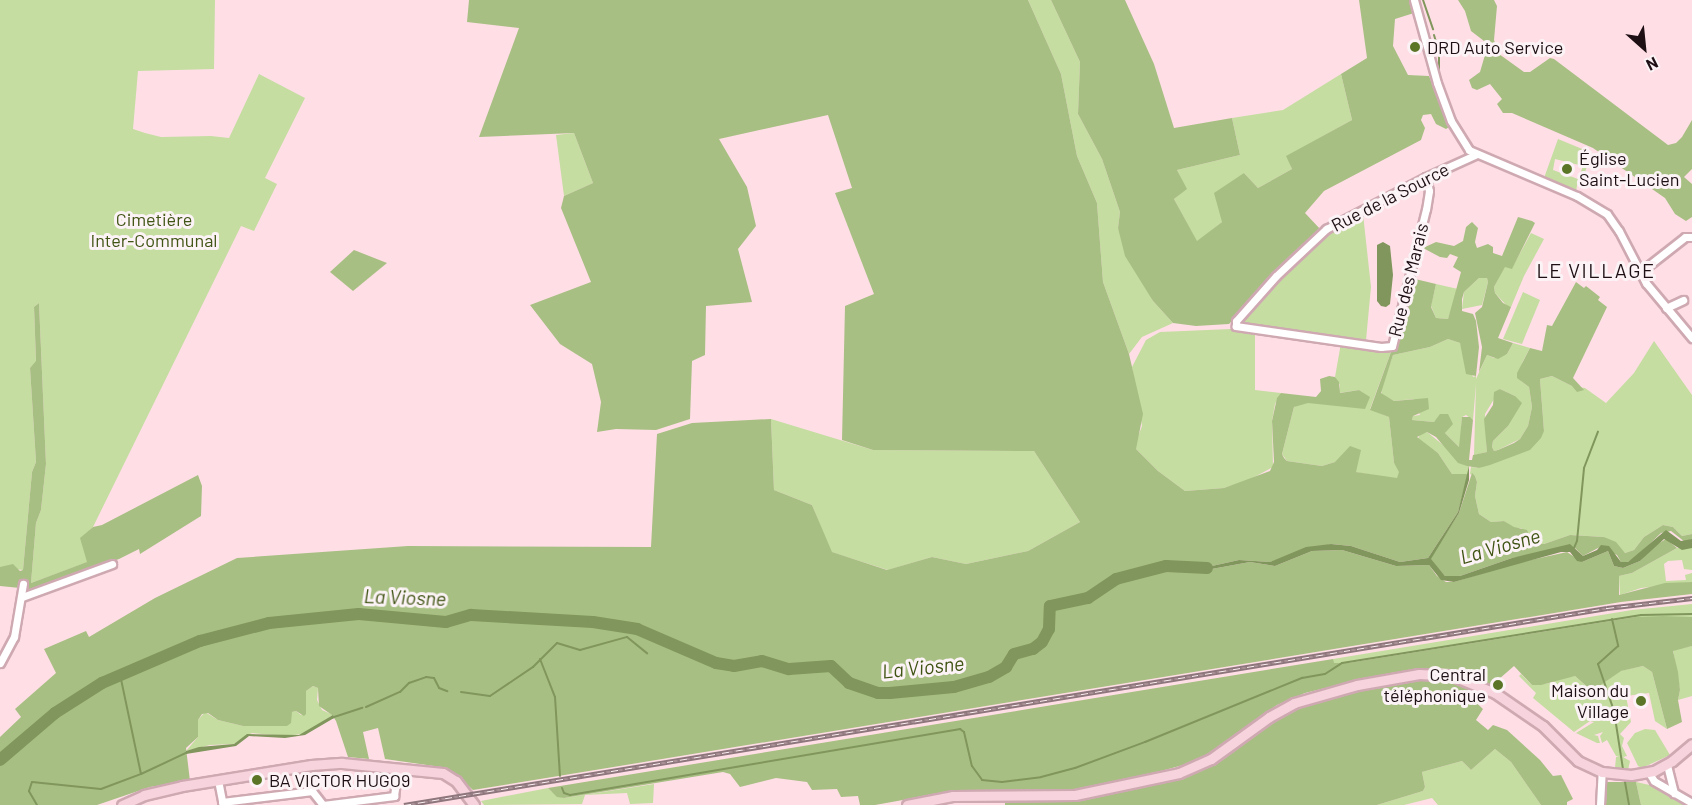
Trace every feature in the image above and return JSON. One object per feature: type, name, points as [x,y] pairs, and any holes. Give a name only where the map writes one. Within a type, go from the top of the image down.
[{"type":"main road","points":[[907,805],[953,796],[1075,795],[1188,771],[1220,754],[1269,717],[1294,703],[1357,685],[1407,675],[1445,674],[1462,678],[1489,690],[1543,726],[1569,751],[1598,770],[1626,775],[1649,772],[1667,765],[1692,744]]},
{"type":"main road","points":[[122,805],[219,780],[328,763],[398,768],[447,775],[473,804]]},
{"type":"street","points":[[1414,0],[1437,83],[1451,121],[1469,150],[1475,155],[1593,204],[1607,214],[1619,231],[1639,273],[1692,338]]},
{"type":"street","name":"Rue de la Source","points":[[1390,347],[1282,331],[1239,328],[1235,324],[1276,276],[1321,233],[1426,177],[1475,155]]},
{"type":"street","name":"Rue des Marais","points":[[1390,347],[1393,343],[1426,209],[1429,185],[1426,177]]},
{"type":"street","points":[[1639,273],[1685,237],[1692,237]]},
{"type":"street","points":[[1666,308],[1683,300]]},
{"type":"street","points":[[22,597],[112,564]]},
{"type":"street","points":[[0,663],[14,637],[23,584]]},
{"type":"street","points":[[1667,765],[1674,793]]},
{"type":"street","points":[[219,780],[222,804],[312,792],[323,805],[394,796],[398,768]]},
{"type":"street","points":[[1598,770],[1600,805]]},
{"type":"street","points":[[1649,772],[1654,781],[1692,804]]},
{"type":"green space","name":"Cimetière Inter-Communal","points":[[0,0],[215,0],[214,69],[138,71],[133,129],[145,133],[161,137],[229,138],[259,74],[305,98],[265,178],[277,184],[254,231],[241,226],[93,527],[81,538],[88,562],[31,583],[36,523],[41,510],[46,464],[39,303],[34,307],[36,362],[30,368],[36,462],[32,472],[23,570],[0,567]]},
{"type":"green space","points":[[1028,0],[1051,0],[1080,62],[1078,114],[1102,159],[1120,212],[1118,228],[1153,301],[1173,323],[1142,337],[1129,354],[1103,282],[1097,203],[1077,156],[1061,74]]},
{"type":"green space","points":[[1341,74],[1352,120],[1287,156],[1292,169],[1258,188],[1244,173],[1222,222],[1197,242],[1174,199],[1186,189],[1177,170],[1240,155],[1232,118],[1283,110]]},
{"type":"green space","points":[[574,133],[593,183],[564,196],[556,135]]},
{"type":"green space","points":[[1558,139],[1592,153],[1584,175],[1580,174],[1583,166],[1555,159],[1553,170],[1578,179],[1576,192],[1544,178]]},
{"type":"green space","points":[[1363,214],[1371,287],[1366,340],[1244,326],[1242,322],[1251,310],[1324,234]]},
{"type":"green space","points":[[1531,233],[1544,239],[1524,276],[1511,307],[1507,306],[1495,293],[1494,287],[1505,266],[1512,268]]},
{"type":"green space","points":[[1479,278],[1487,278],[1488,282],[1482,305],[1462,309],[1464,292]]},
{"type":"green space","points":[[1436,284],[1458,289],[1448,319],[1436,318],[1431,306]]},
{"type":"green space","points":[[1523,292],[1540,300],[1522,344],[1503,339]]},
{"type":"green space","points":[[1231,329],[1255,332],[1255,390],[1281,393],[1275,404],[1272,421],[1273,467],[1249,480],[1224,488],[1185,491],[1158,471],[1136,449],[1142,426],[1132,367],[1146,340],[1160,332]]},
{"type":"green space","points":[[1448,339],[1460,343],[1473,377],[1476,376],[1476,379],[1487,355],[1494,358],[1507,354],[1513,343],[1530,348],[1522,363],[1521,381],[1529,387],[1532,407],[1528,426],[1520,439],[1498,450],[1494,451],[1492,447],[1493,441],[1508,426],[1515,396],[1500,389],[1485,414],[1487,452],[1474,455],[1476,384],[1473,420],[1466,415],[1462,417],[1460,448],[1445,433],[1447,429],[1437,419],[1434,422],[1412,420],[1413,416],[1420,415],[1414,399],[1394,401],[1382,395],[1381,390],[1393,355],[1430,347]]},
{"type":"green space","points":[[1654,341],[1692,395],[1692,534],[1682,536],[1673,527],[1663,525],[1644,537],[1634,550],[1625,553],[1604,537],[1570,535],[1538,544],[1521,528],[1514,528],[1504,521],[1491,522],[1479,514],[1475,496],[1477,482],[1475,476],[1470,474],[1471,467],[1479,468],[1544,431],[1540,379],[1552,376],[1572,386],[1585,388],[1606,403],[1634,373]]},
{"type":"green space","points":[[1341,343],[1391,352],[1370,409],[1389,417],[1394,463],[1400,472],[1397,479],[1355,472],[1335,462],[1322,466],[1287,461],[1282,454],[1294,407],[1301,403],[1369,397],[1359,390],[1339,393],[1340,385],[1335,377]]},
{"type":"green space","points":[[771,419],[873,450],[1034,451],[1080,522],[1028,551],[966,564],[932,557],[888,570],[831,552],[812,505],[774,490]]},
{"type":"green space","points":[[1427,432],[1469,466],[1468,474],[1452,474],[1438,453],[1418,439],[1420,434]]},
{"type":"green space","points":[[1677,548],[1692,548],[1692,570],[1684,569],[1682,560],[1668,561],[1664,564],[1666,581],[1686,580],[1685,575],[1692,573],[1692,582],[1641,588],[1620,595],[1619,576],[1632,573]]},
{"type":"green space","points":[[1692,604],[1692,617],[1635,617],[1348,663],[1333,663],[1333,659],[1632,610]]},
{"type":"green space","points":[[1692,646],[1692,696],[1678,700],[1680,690],[1673,650]]},
{"type":"green space","points":[[1643,666],[1652,672],[1667,729],[1655,721],[1649,693],[1626,696],[1631,722],[1620,734],[1624,738],[1622,746],[1627,756],[1623,757],[1630,761],[1628,770],[1615,768],[1616,757],[1619,756],[1616,756],[1607,740],[1602,743],[1600,736],[1603,732],[1594,735],[1598,736],[1600,743],[1576,733],[1594,722],[1590,721],[1574,732],[1533,698],[1536,693],[1519,676],[1521,674],[1532,685],[1575,676],[1592,691],[1620,671]]},
{"type":"green space","points":[[313,686],[318,688],[317,700],[322,710],[333,715],[303,734],[284,736],[252,733],[234,744],[210,745],[186,751],[198,737],[198,720],[205,712],[218,720],[243,726],[287,726],[292,712],[296,711],[301,715],[306,711],[306,691]]},
{"type":"green space","points":[[1645,729],[1655,730],[1670,755],[1642,768],[1638,766],[1627,743],[1635,733]]},
{"type":"green space","points":[[1495,749],[1511,762],[1541,805],[1438,805],[1432,798],[1404,805],[1377,805],[1423,791],[1425,787],[1422,772],[1462,761],[1471,770]]},
{"type":"green space","points":[[1636,782],[1654,786],[1688,805],[1641,805]]},
{"type":"green space","points":[[654,784],[653,803],[630,804],[627,793],[585,795],[582,804],[484,805],[481,801],[548,788],[564,798]]},
{"type":"shaded area","points":[[469,0],[1028,0],[1061,74],[1077,156],[1097,203],[1103,282],[1129,354],[1143,414],[1136,449],[1158,471],[1185,491],[1224,488],[1270,471],[1274,462],[1272,421],[1277,398],[1281,393],[1316,397],[1321,391],[1320,379],[1329,376],[1335,377],[1339,382],[1340,393],[1359,390],[1370,397],[1365,409],[1308,403],[1294,407],[1282,454],[1284,458],[1287,461],[1322,466],[1335,462],[1350,446],[1361,450],[1356,472],[1397,478],[1399,472],[1394,463],[1389,417],[1370,410],[1391,352],[1396,347],[1411,278],[1436,284],[1431,307],[1436,318],[1448,319],[1461,272],[1453,267],[1458,257],[1450,254],[1447,258],[1440,257],[1423,248],[1436,242],[1454,246],[1463,241],[1466,227],[1472,222],[1478,228],[1475,242],[1477,248],[1488,244],[1493,247],[1493,253],[1502,256],[1518,217],[1532,221],[1535,223],[1512,269],[1505,267],[1494,287],[1495,293],[1503,303],[1511,307],[1498,338],[1513,343],[1507,354],[1498,359],[1487,355],[1479,372],[1482,347],[1475,313],[1482,307],[1488,282],[1487,278],[1479,278],[1464,292],[1462,299],[1462,311],[1473,314],[1476,321],[1479,347],[1476,376],[1466,374],[1460,343],[1448,339],[1430,347],[1393,355],[1381,393],[1394,401],[1428,398],[1429,409],[1413,416],[1412,420],[1434,422],[1440,414],[1448,414],[1453,424],[1445,433],[1459,447],[1462,417],[1470,417],[1473,420],[1469,460],[1472,460],[1473,455],[1487,452],[1484,419],[1493,405],[1494,392],[1500,389],[1515,396],[1522,403],[1508,426],[1493,441],[1492,447],[1494,451],[1514,443],[1520,439],[1528,426],[1532,407],[1529,387],[1517,378],[1517,373],[1530,348],[1542,351],[1547,325],[1552,326],[1576,282],[1584,288],[1586,286],[1600,297],[1598,300],[1607,307],[1573,378],[1584,390],[1577,392],[1572,386],[1552,376],[1540,379],[1544,431],[1541,438],[1530,450],[1490,465],[1479,468],[1458,463],[1436,437],[1427,432],[1417,437],[1438,453],[1452,474],[1468,474],[1458,512],[1428,558],[1400,562],[1351,546],[1331,544],[1270,562],[1239,560],[1212,566],[1193,565],[1192,569],[1206,570],[1250,562],[1275,566],[1312,551],[1342,550],[1396,566],[1429,565],[1437,576],[1446,582],[1454,582],[1517,563],[1567,552],[1582,562],[1608,551],[1614,566],[1623,568],[1640,561],[1654,546],[1666,539],[1677,548],[1632,573],[1619,576],[1619,595],[1665,583],[1692,582],[1692,594],[1621,602],[473,790],[453,772],[441,767],[385,759],[378,728],[363,732],[369,759],[348,757],[336,721],[332,715],[319,706],[318,688],[313,686],[306,691],[306,714],[304,716],[296,711],[292,712],[291,723],[287,726],[243,726],[218,720],[208,713],[202,714],[198,720],[198,737],[186,748],[190,781],[150,787],[97,805],[0,805],[0,737],[21,717],[15,709],[56,673],[44,649],[86,631],[89,637],[155,598],[237,558],[408,546],[651,547],[657,434],[692,423],[771,419],[774,490],[812,505],[832,552],[887,570],[932,557],[966,564],[1028,551],[1080,522],[1034,451],[873,450],[842,440],[845,306],[874,294],[835,193],[852,188],[828,115],[719,139],[747,187],[756,226],[738,249],[752,302],[706,306],[705,355],[692,361],[690,419],[656,430],[616,429],[597,432],[601,402],[592,364],[560,344],[530,305],[591,282],[561,208],[564,196],[593,183],[574,133],[479,137],[519,28],[467,22]]},
{"type":"shaded area","points":[[1051,0],[1125,0],[1154,64],[1174,128],[1232,118],[1240,155],[1177,170],[1187,189],[1174,199],[1197,241],[1222,222],[1214,193],[1244,173],[1258,188],[1292,169],[1286,156],[1352,120],[1341,74],[1367,58],[1359,0],[1410,0],[1414,13],[1395,19],[1393,46],[1408,75],[1429,76],[1449,127],[1446,129],[1436,124],[1431,114],[1423,115],[1421,120],[1425,128],[1421,140],[1324,191],[1305,213],[1321,230],[1229,324],[1196,326],[1173,323],[1153,301],[1125,256],[1118,228],[1120,212],[1102,159],[1078,114],[1080,62]]},
{"type":"shaded area","points":[[1458,0],[1494,0],[1497,6],[1494,40],[1499,54],[1524,72],[1530,72],[1550,58],[1554,59],[1668,145],[1676,143],[1682,137],[1692,120],[1692,169],[1684,177],[1692,184],[1692,217],[1686,221],[1675,214],[1665,198],[1593,148],[1512,113],[1503,113],[1497,104],[1502,99],[1490,84],[1477,90],[1472,88],[1469,80],[1480,72],[1487,48],[1484,41],[1471,31],[1465,11]]},
{"type":"shaded area","points":[[1383,242],[1390,246],[1393,275],[1390,304],[1386,307],[1381,306],[1377,301],[1377,245]]},
{"type":"shaded area","points":[[354,250],[387,263],[353,291],[330,272]]},
{"type":"shaded area","points":[[39,303],[46,464],[41,510],[36,523],[31,583],[87,562],[80,538],[93,527],[102,525],[198,475],[202,486],[201,516],[140,554],[139,549],[119,559],[27,594],[26,585],[20,588],[0,586],[0,567],[13,564],[20,571],[23,570],[32,472],[36,462],[30,368],[36,361],[34,307]]},
{"type":"shaded area","points":[[1469,466],[1469,480],[1459,513],[1431,559],[1445,576],[1460,576],[1512,558],[1570,544],[1583,556],[1597,550],[1601,545],[1609,546],[1621,562],[1628,562],[1666,530],[1681,541],[1692,539],[1692,548],[1682,550],[1664,539],[1640,561],[1623,568],[1614,566],[1608,551],[1582,562],[1577,561],[1570,552],[1561,552],[1454,582],[1441,580],[1429,565],[1396,566],[1342,550],[1312,551],[1275,566],[1250,562],[1206,570],[1192,569],[1192,565],[1212,566],[1239,560],[1270,562],[1306,547],[1331,544],[1351,546],[1400,562],[1428,558],[1458,512]]},
{"type":"shaded area","points":[[1472,473],[1477,482],[1475,496],[1479,514],[1491,522],[1504,521],[1514,527],[1527,530],[1531,540],[1538,544],[1570,535],[1604,537],[1616,542],[1625,553],[1634,550],[1644,537],[1663,525],[1673,527],[1682,536],[1692,534],[1692,539],[1685,542],[1671,531],[1661,533],[1628,562],[1621,562],[1617,555],[1600,547],[1583,556],[1575,548],[1512,558],[1460,576],[1445,576],[1430,559],[1459,513]]},
{"type":"shaded area","points":[[1635,617],[1692,617],[1692,646],[1673,651],[1678,672],[1680,690],[1678,700],[1682,722],[1667,729],[1652,672],[1643,666],[1621,671],[1592,691],[1575,676],[1541,685],[1532,685],[1514,666],[1491,686],[1450,669],[1434,668],[1362,679],[1305,693],[1277,705],[1210,754],[1194,762],[1121,782],[1069,792],[953,791],[875,805],[860,805],[858,796],[841,797],[837,789],[812,790],[807,782],[776,778],[740,787],[730,774],[723,772],[564,798],[557,797],[548,788],[1333,659],[1334,663],[1348,663]]},
{"type":"shaded area","points":[[1427,677],[1444,678],[1471,687],[1467,694],[1483,709],[1476,720],[1488,730],[1493,725],[1507,730],[1540,760],[1553,776],[1561,775],[1573,799],[1567,802],[1567,805],[1541,805],[1511,762],[1495,749],[1471,770],[1462,761],[1422,772],[1425,787],[1423,791],[1377,805],[1005,805],[1005,802],[1048,802],[1096,797],[1192,775],[1208,768],[1287,710],[1360,689]]},
{"type":"shaded area","points":[[333,715],[334,718],[305,735],[285,738],[249,736],[236,746],[186,754],[186,751],[199,747],[234,744],[247,734],[299,735]]},
{"type":"shaded area","points":[[1607,782],[1636,782],[1641,805],[1604,805]]},
{"type":"waterway","points":[[1423,0],[1433,29]]},
{"type":"waterway","points":[[1434,35],[1439,53],[1439,71]]},
{"type":"waterway","points":[[1574,548],[1577,541],[1584,468],[1598,432]]},
{"type":"waterway","name":"La Viosne","points":[[0,760],[55,713],[102,683],[200,641],[269,623],[359,614],[446,622],[471,615],[593,622],[637,629],[716,663],[734,666],[762,661],[789,669],[831,666],[849,683],[878,693],[890,693],[954,687],[989,677],[1006,667],[1014,654],[1033,649],[1042,642],[1049,629],[1050,606],[1088,598],[1116,579],[1166,566],[1207,568]]},
{"type":"waterway","points":[[562,788],[564,793],[570,795],[960,729],[964,732],[972,766],[982,780],[1002,782],[1041,777],[1075,768],[1145,742],[1302,678],[1325,674],[1342,663],[1641,615],[1692,614]]},
{"type":"waterway","points":[[1612,619],[1618,646],[1598,664],[1614,711],[1623,769]]},
{"type":"waterway","points":[[461,692],[490,696],[533,667],[557,643],[580,650],[627,637],[647,653]]},
{"type":"waterway","points":[[540,659],[555,697],[560,776]]},
{"type":"waterway","points":[[37,805],[29,791],[32,782],[101,789],[141,774],[120,674]]},
{"type":"waterway","points":[[366,707],[400,692],[409,683],[426,677],[434,678],[439,688],[447,691]]},
{"type":"waterway","points":[[331,718],[362,708]]},
{"type":"waterway","points":[[141,774],[188,752]]},
{"type":"waterway","points":[[1625,782],[1629,805]]},
{"type":"railway","points":[[404,805],[1607,608],[1692,598]]},
{"type":"place","name":"DRD Auto Service","points":[[1415,47]]},
{"type":"place","name":"Église Saint-Lucien","points":[[1567,169]]},
{"type":"place","name":"Central téléphonique","points":[[1498,685]]},
{"type":"place","name":"Maison du Village","points":[[1641,701]]},
{"type":"place","name":"BA VICTOR HUGO9","points":[[257,780]]},
{"type":"district","name":"LE VILLAGE","points":[[1596,270]]}]
